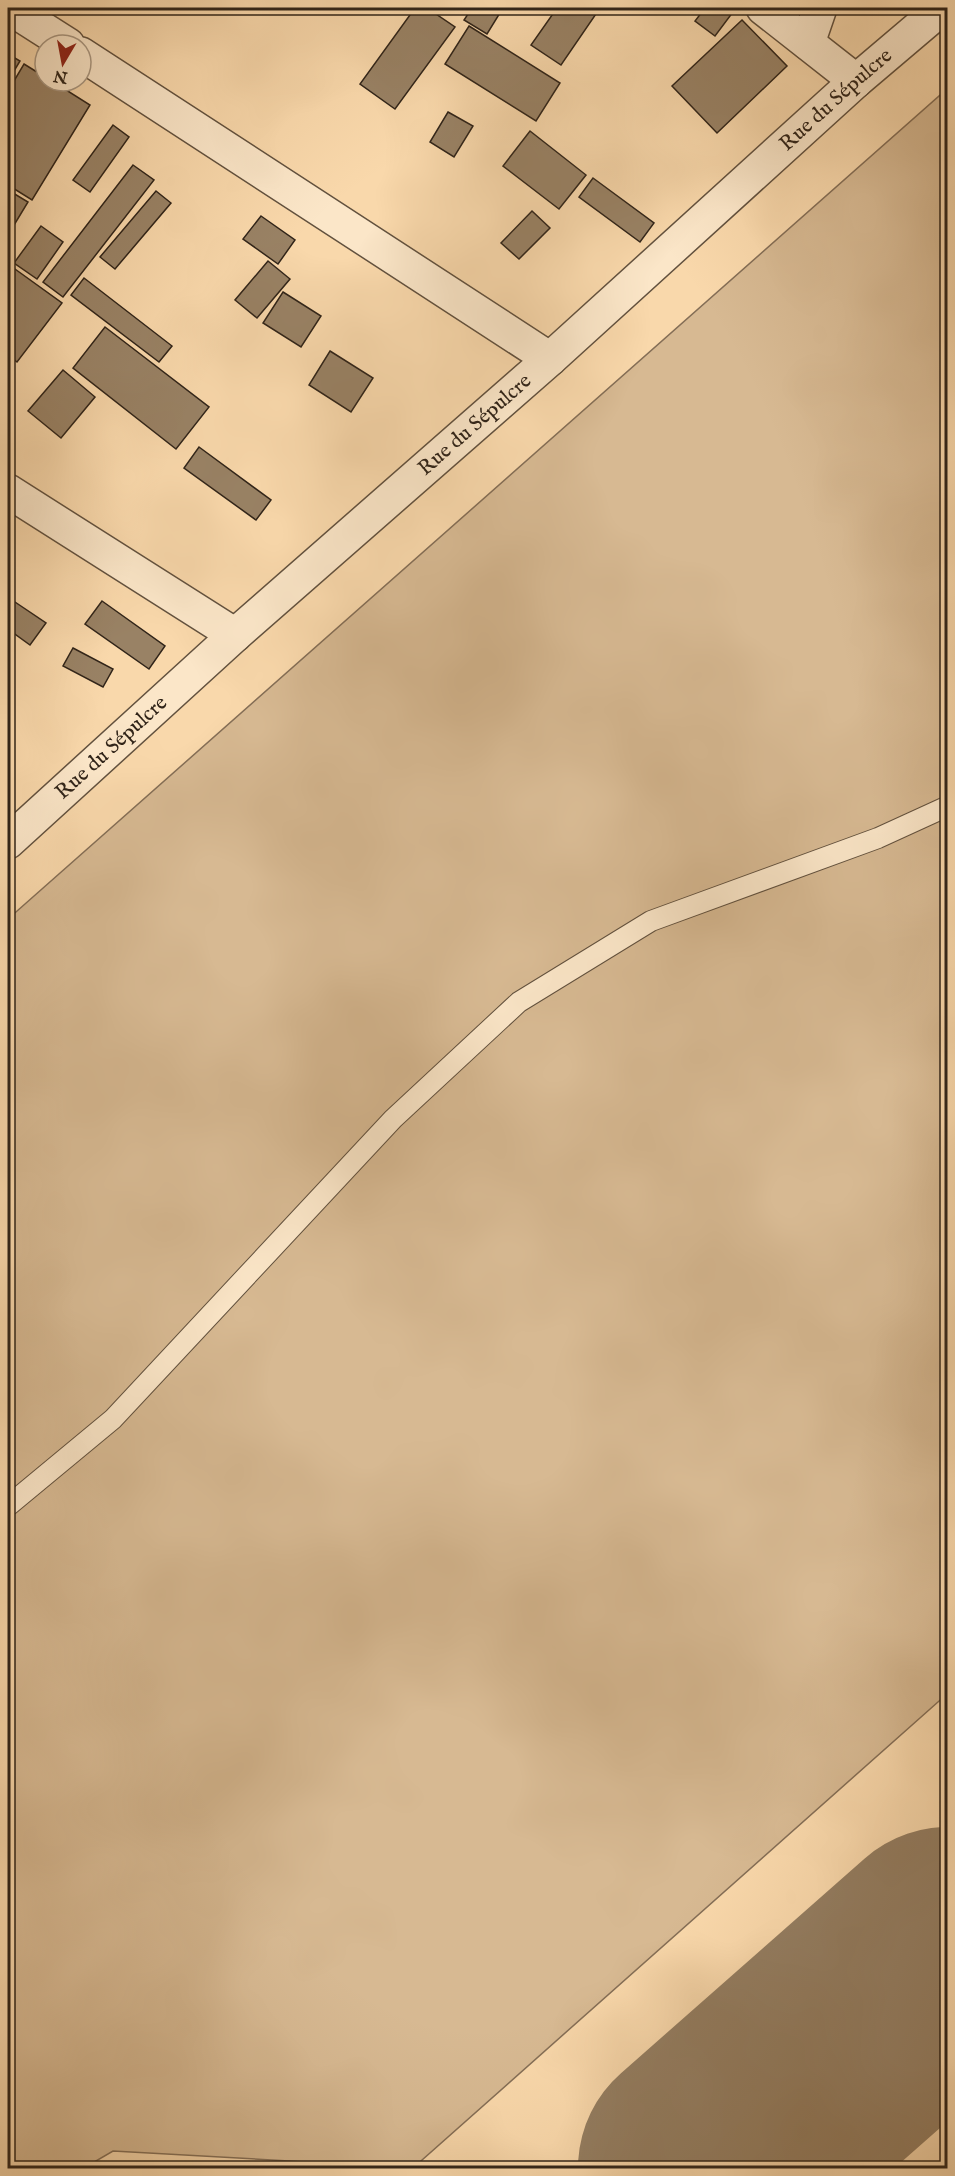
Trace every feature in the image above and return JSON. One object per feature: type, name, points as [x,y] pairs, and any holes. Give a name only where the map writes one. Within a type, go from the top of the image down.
[{"type":"street","points":[[10,8],[49,33]]},
{"type":"street","points":[[764,8],[856,81]]},
{"type":"street","points":[[808,43],[820,8]]},
{"type":"street","name":"Rue du Sépulcre","points":[[8,842],[235,635],[550,359],[856,81],[942,8]]},
{"type":"street","points":[[93,62],[550,359]]},
{"type":"street","points":[[8,491],[235,635]]},
{"type":"lane","points":[[8,1506],[113,1419],[393,1119],[519,1002],[651,921],[878,838],[948,806]]},
{"type":"shaded area","points":[[947,89],[947,1694],[413,2168],[113,2151],[84,2168],[8,2168],[8,919]]},
{"type":"building","points":[[415,8],[427,8],[455,27],[395,109],[360,84]]},
{"type":"building","points":[[472,8],[503,8],[487,34],[464,20]]},
{"type":"building","points":[[557,8],[593,8],[598,11],[561,65],[531,45]]},
{"type":"building","points":[[705,8],[736,8],[715,36],[695,21]]},
{"type":"building","points":[[742,20],[787,66],[717,133],[672,86]]},
{"type":"building","points":[[469,26],[560,83],[536,121],[445,64]]},
{"type":"building","points":[[8,54],[20,61],[8,81]]},
{"type":"building","points":[[24,64],[33,70],[33,93],[71,93],[90,105],[32,200],[8,185],[8,91]]},
{"type":"building","points":[[448,112],[473,126],[454,157],[430,142]]},
{"type":"building","points":[[113,125],[129,137],[90,192],[73,180]]},
{"type":"building","points":[[530,131],[586,175],[559,209],[503,166]]},
{"type":"building","points":[[133,165],[154,180],[63,297],[43,282]]},
{"type":"building","points":[[593,178],[654,223],[640,242],[579,197]]},
{"type":"building","points":[[8,190],[28,202],[8,235]]},
{"type":"building","points":[[156,191],[171,203],[115,269],[100,257]]},
{"type":"building","points":[[532,211],[550,228],[519,259],[501,243]]},
{"type":"building","points":[[261,216],[295,240],[278,264],[243,239]]},
{"type":"building","points":[[41,226],[63,242],[37,279],[14,263]]},
{"type":"building","points":[[268,261],[290,279],[257,318],[235,300]]},
{"type":"building","points":[[8,264],[62,303],[17,362],[8,355]]},
{"type":"building","points":[[84,278],[172,346],[159,362],[71,295]]},
{"type":"building","points":[[283,292],[321,316],[301,347],[263,323]]},
{"type":"building","points":[[105,327],[209,407],[176,449],[73,368]]},
{"type":"building","points":[[330,351],[373,378],[351,412],[309,385]]},
{"type":"building","points":[[63,370],[95,397],[61,438],[28,411]]},
{"type":"building","points":[[199,447],[271,500],[256,520],[184,468]]},
{"type":"building","points":[[12,600],[46,623],[30,645],[8,629],[8,606]]},
{"type":"building","points":[[102,601],[165,646],[149,669],[85,624]]},
{"type":"building","points":[[73,648],[113,669],[103,687],[63,666]]},
{"type":"runway","points":[[704,2168],[948,1953]]}]
